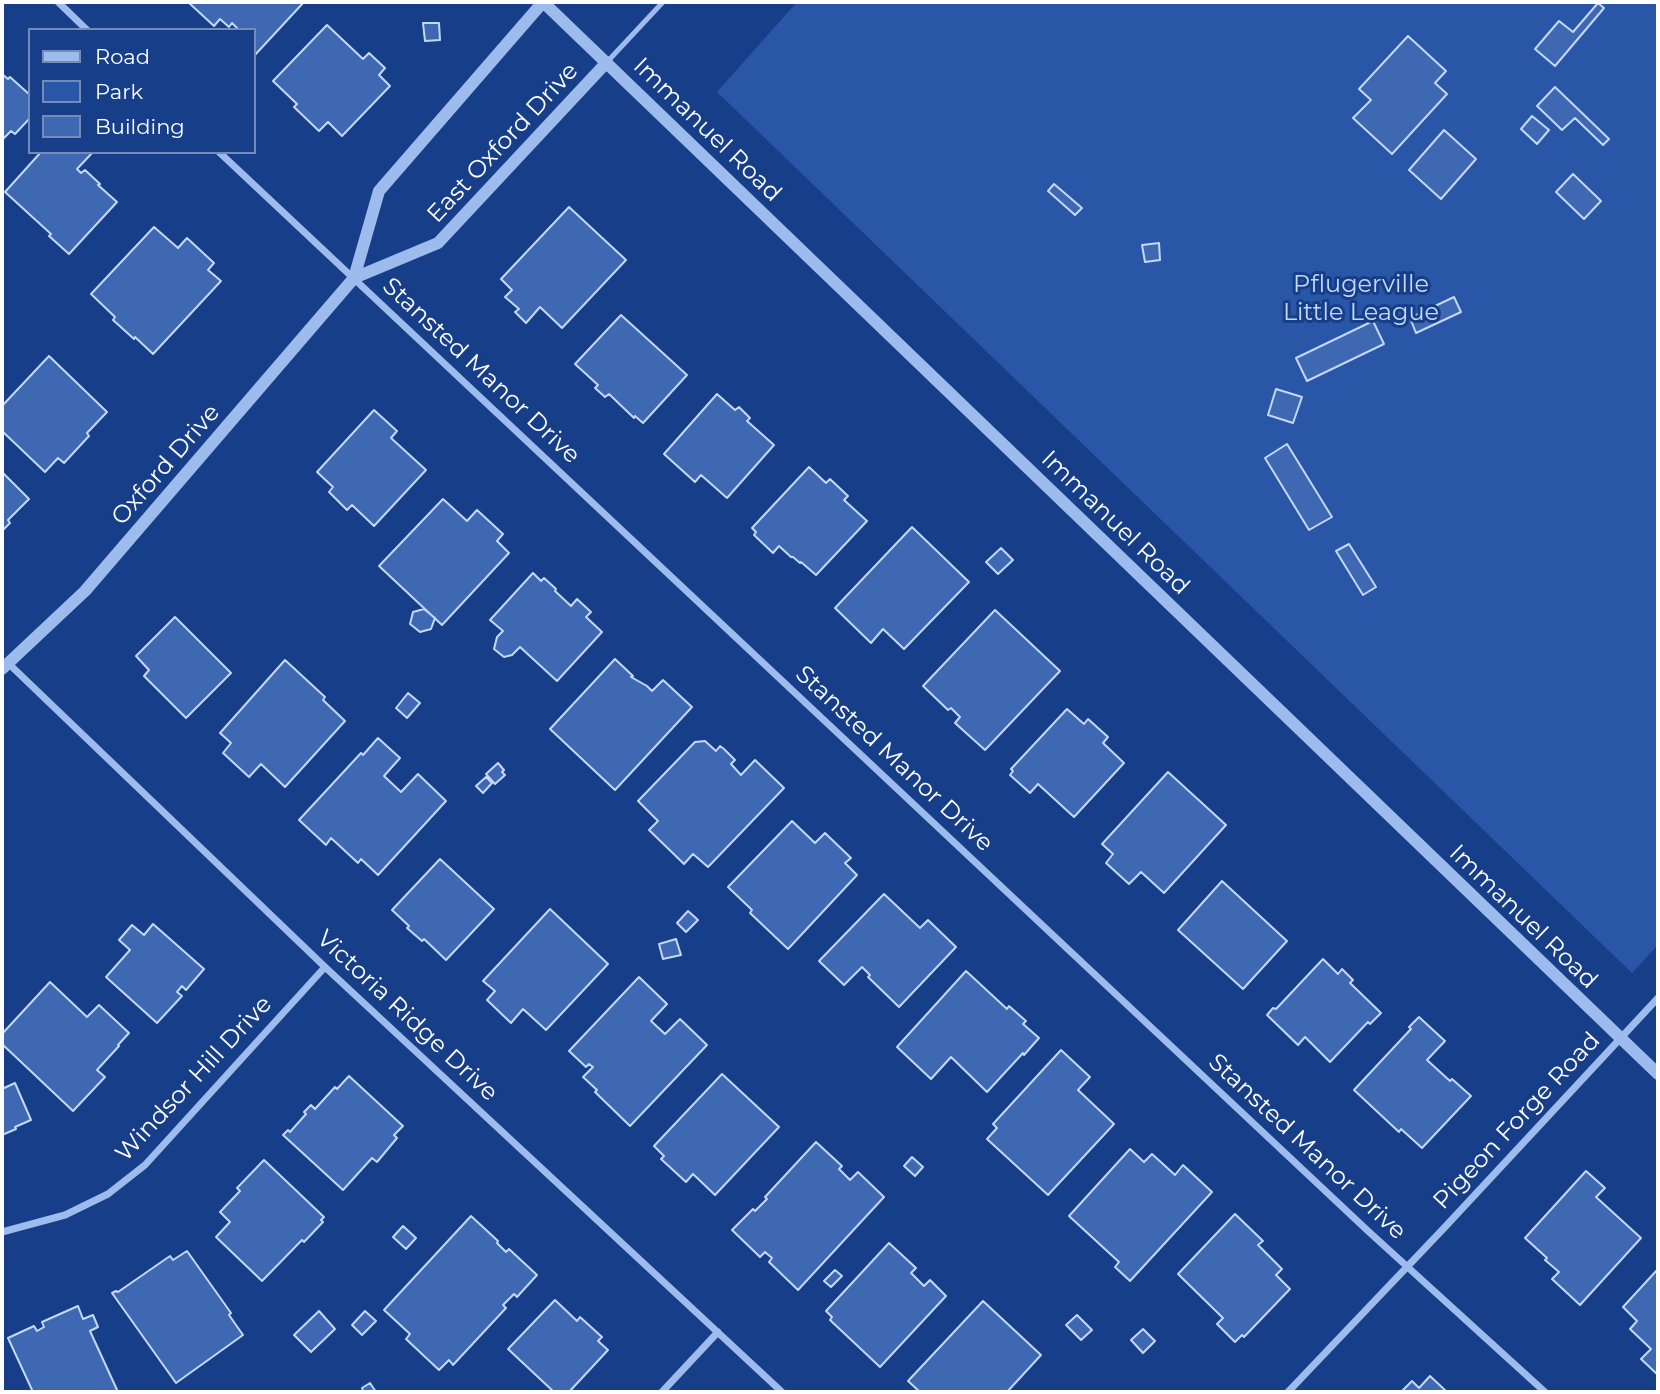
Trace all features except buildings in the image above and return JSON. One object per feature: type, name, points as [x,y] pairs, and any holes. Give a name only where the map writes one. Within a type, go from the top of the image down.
[{"type":"street","points":[[58,2],[86,28]]},
{"type":"street","points":[[354,278],[379,191],[543,2]]},
{"type":"street","name":"Immanuel Road","points":[[543,2],[1658,1074]]},
{"type":"street","name":"East Oxford Drive","points":[[354,278],[439,243],[607,62]]},
{"type":"street","name":"Stansted Manor Drive","points":[[221,154],[1407,1267],[1545,1392]]},
{"type":"street","name":"Oxford Drive","points":[[5,667],[85,591],[354,278]]},
{"type":"street","name":"Victoria Ridge Drive","points":[[5,667],[782,1392]]},
{"type":"street","name":"Windsor Hill Drive","points":[[2,1232],[65,1215],[108,1194],[145,1166],[326,967]]},
{"type":"street","name":"Pigeon Forge Road","points":[[1288,1392],[1658,998]]},
{"type":"street","points":[[662,1392],[718,1332]]},
{"type":"lane","points":[[607,62],[663,2]]},
{"type":"green space","name":"Pflugerville Little League","points":[[797,2],[1658,2],[1658,945],[1632,973],[717,92]]}]
